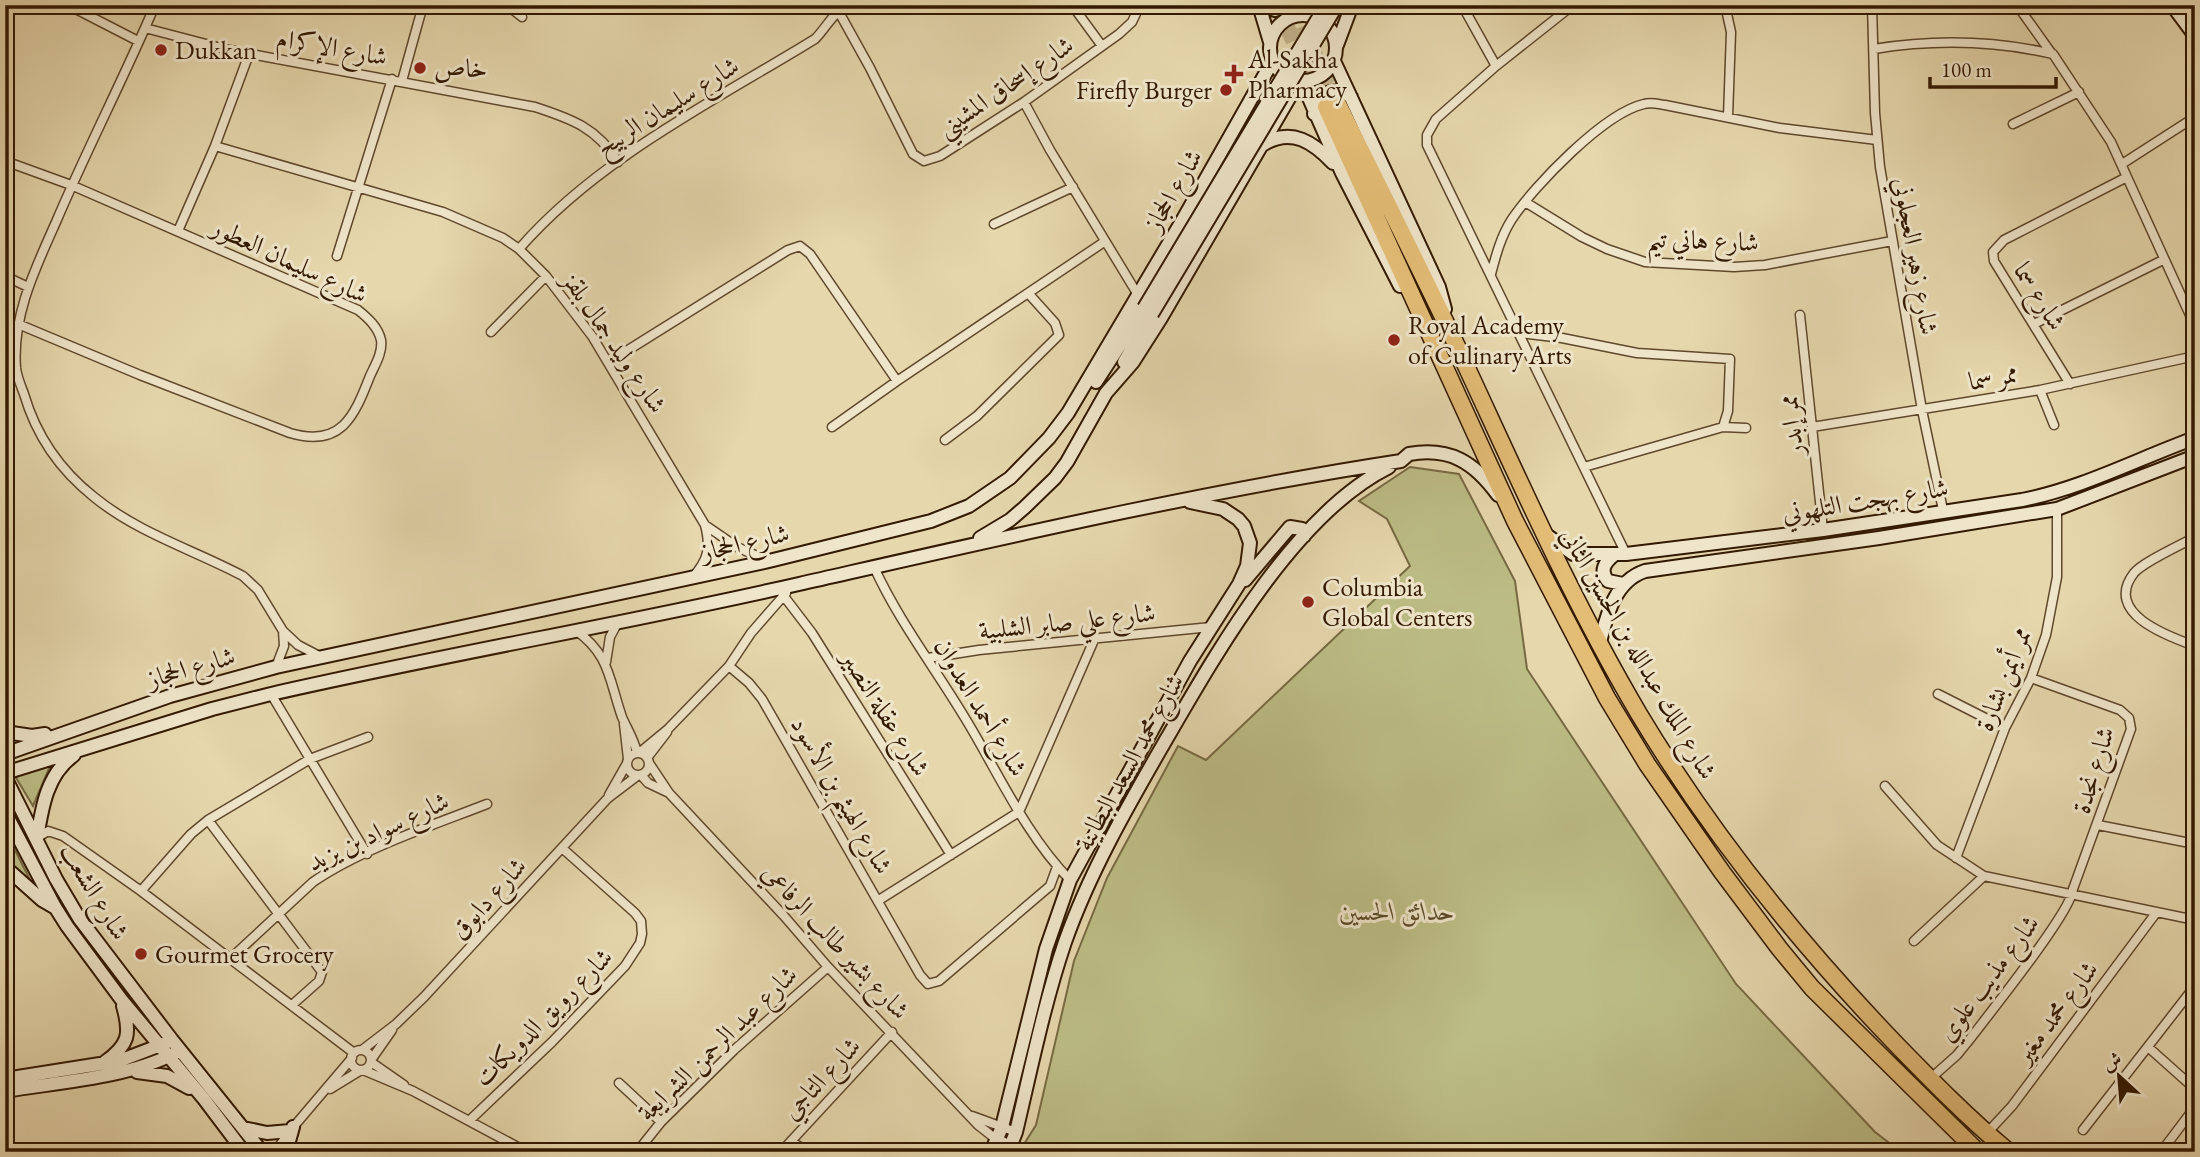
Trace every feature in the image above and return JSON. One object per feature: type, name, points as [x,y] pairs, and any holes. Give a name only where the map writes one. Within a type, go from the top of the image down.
[{"type":"highway","name":"شارع الملك عبدالله بن الحسين الثاني","points":[[1332,105],[1453,340],[1540,528],[1639,713],[1730,853],[1829,973],[1930,1079],[2009,1152]]},
{"type":"highway","name":"شارع الملك عبدالله بن الحسين الثاني","points":[[1332,105],[1437,349],[1515,521],[1606,698],[1647,764],[1779,948],[1812,988],[1978,1152]]},
{"type":"main road","points":[[1261,5],[1275,10],[1287,5]]},
{"type":"main road","points":[[1261,5],[1272,62],[1283,75],[1300,82],[1332,105]]},
{"type":"main road","points":[[1106,393],[1148,311],[1325,5]]},
{"type":"main road","points":[[1068,413],[1148,311],[1337,5]]},
{"type":"main road","points":[[1342,173],[1332,105],[1334,61],[1352,5]]},
{"type":"main road","points":[[2172,5],[2195,36]]},
{"type":"main road","points":[[1270,42],[1283,22],[1311,10],[1329,27],[1337,45]]},
{"type":"main road","points":[[1300,82],[1321,76],[1334,61]]},
{"type":"main road","name":"شارع الحجاز","points":[[5,754],[170,696],[276,667],[769,561],[909,527],[968,506],[1021,468],[1068,413],[1272,62]]},
{"type":"main road","name":"شارع الحجاز","points":[[967,545],[1010,520],[1048,486],[1081,439],[1106,393],[1127,371],[1142,348],[1300,82]]},
{"type":"main road","points":[[1249,104],[1255,96],[1268,93],[1279,99],[1284,111]]},
{"type":"main road","points":[[1264,144],[1284,136],[1304,139],[1321,150],[1342,173],[1413,313],[1437,349]]},
{"type":"main road","name":"شارع بهجت التلهوني","points":[[1540,528],[1558,545],[1573,554],[1620,555],[1823,530],[2051,494],[2195,438]]},
{"type":"main road","name":"شارع الحجاز","points":[[5,775],[212,709],[271,694],[796,585],[967,545],[1401,461],[1409,454],[1425,452],[1467,462],[1490,483],[1515,521]]},
{"type":"main road","name":"شارع بهجت التلهوني","points":[[1623,584],[1634,575],[1645,571],[1879,538],[2057,509],[2195,456]]},
{"type":"main road","name":"شارع محمد السعد البطاينة","points":[[1011,1143],[1065,942],[1101,859],[1136,792],[1206,671],[1253,602],[1304,536],[1347,492],[1401,461]]},
{"type":"main road","name":"شارع محمد السعد البطاينة","points":[[991,1152],[1000,1133],[1045,949],[1070,880],[1190,661],[1239,584],[1247,566],[1250,543],[1244,526],[1223,509],[1186,501]]},
{"type":"main road","points":[[1239,584],[1255,570],[1290,527],[1298,526],[1304,536]]},
{"type":"main road","points":[[1600,642],[1608,614],[1623,584],[1608,581],[1603,573],[1605,564],[1620,555]]},
{"type":"main road","points":[[1190,661],[1206,671]]},
{"type":"main road","points":[[5,732],[32,736],[69,730]]},
{"type":"main road","points":[[37,838],[42,808],[51,781],[58,769],[80,751]]},
{"type":"main road","name":"شارع الشعب","points":[[5,775],[56,879],[79,918],[262,1152]]},
{"type":"main road","name":"شارع الشعب","points":[[5,812],[55,907],[121,999],[244,1152]]},
{"type":"main road","points":[[5,867],[42,900],[55,907]]},
{"type":"main road","points":[[102,1065],[118,1052],[127,1040],[128,1024],[121,999]]},
{"type":"main road","points":[[5,1091],[123,1072],[152,1064],[176,1045]]},
{"type":"main road","points":[[5,1079],[102,1065],[164,1052]]},
{"type":"main road","points":[[123,1072],[167,1076],[204,1099]]},
{"type":"main road","points":[[243,1128],[267,1133],[292,1129],[286,1152]]},
{"type":"street","points":[[68,5],[138,41]]},
{"type":"street","points":[[155,5],[71,186],[28,287],[18,324],[16,370],[40,436],[77,482],[117,514],[243,576],[268,603],[283,631],[298,645],[321,657]]},
{"type":"street","points":[[402,81],[423,5]]},
{"type":"street","points":[[507,5],[523,17]]},
{"type":"street","name":"شارع سليمان الربيح","points":[[519,249],[602,171],[815,39],[825,29],[837,8],[846,5]]},
{"type":"street","points":[[1072,5],[1102,46]]},
{"type":"street","name":"شارع إسحاق المشيني","points":[[837,8],[912,154],[924,160],[940,156],[1024,102],[1132,22],[1140,5]]},
{"type":"street","points":[[1462,5],[1496,66]]},
{"type":"street","points":[[1573,5],[1496,66],[1436,119],[1429,129],[1427,145],[1584,467],[1620,555]]},
{"type":"street","points":[[1725,5],[1731,32],[1728,117]]},
{"type":"street","name":"شارع زهير العجلوني","points":[[1872,5],[1877,140],[1922,410],[1943,510]]},
{"type":"street","points":[[2017,5],[2079,92],[2122,164],[2195,326]]},
{"type":"street","name":"شارع الإكرام","points":[[145,28],[250,54],[520,104],[559,115],[597,135],[618,162]]},
{"type":"street","points":[[1874,49],[1917,42],[1947,42],[2026,48],[2053,54]]},
{"type":"street","points":[[178,232],[250,54]]},
{"type":"street","points":[[337,256],[392,79]]},
{"type":"street","points":[[2013,124],[2079,92]]},
{"type":"street","points":[[1024,102],[1104,243],[1138,295]]},
{"type":"street","points":[[1491,274],[1502,239],[1525,202],[1569,154],[1633,108],[1652,103],[1817,134],[1877,140]]},
{"type":"street","points":[[2122,164],[2195,117]]},
{"type":"street","name":"شارع وليد جمال بلقز","points":[[215,146],[452,215],[503,237],[519,249],[546,276],[609,362],[705,525],[709,540],[707,558],[693,578]]},
{"type":"street","name":"شارع سليمان العطور","points":[[5,161],[71,186],[358,310],[373,324],[380,338],[381,348],[355,413],[343,426],[321,438],[312,438],[290,433],[140,375],[18,324]]},
{"type":"street","name":"شارع سما","points":[[2070,384],[1994,261],[1993,251],[2004,240],[2127,177]]},
{"type":"street","points":[[993,224],[1073,187]]},
{"type":"street","name":"شارع هاني تيم","points":[[1525,202],[1553,221],[1607,249],[1645,262],[1734,267],[1892,241]]},
{"type":"street","points":[[832,427],[897,380],[1104,243]]},
{"type":"street","points":[[609,362],[788,250],[800,246],[810,254],[897,380]]},
{"type":"street","points":[[2034,324],[2163,260]]},
{"type":"street","points":[[5,276],[28,287]]},
{"type":"street","points":[[491,332],[546,276]]},
{"type":"street","points":[[945,440],[977,416],[1059,335],[1055,323],[1028,293]]},
{"type":"street","name":"ممر إبدر","points":[[1800,315],[1823,530]]},
{"type":"street","points":[[1519,334],[1562,338],[1647,354],[1730,359],[1728,411],[1723,427]]},
{"type":"street","points":[[2070,384],[2195,356]]},
{"type":"street","points":[[5,378],[16,370]]},
{"type":"street","name":"ممر سما","points":[[1812,428],[2070,384]]},
{"type":"street","points":[[2040,390],[2054,425]]},
{"type":"street","points":[[1584,467],[1723,427],[1746,428]]},
{"type":"street","name":"ممر أيمن بشارة","points":[[1956,858],[2005,728],[2031,678],[2046,635],[2057,577],[2057,509]]},
{"type":"street","name":"شارع وليد جمال بلقز","points":[[705,525],[730,543],[769,561]]},
{"type":"street","points":[[2195,537],[2135,571],[2126,600],[2136,615],[2150,626],[2195,646]]},
{"type":"street","name":"شارع أحمد العدوان","points":[[874,567],[886,593],[979,741],[1019,812],[1057,867],[1070,880]]},
{"type":"street","points":[[627,762],[643,757],[729,666],[751,633],[783,595],[796,585]]},
{"type":"street","name":"شارع عقلة النصير","points":[[783,595],[812,633],[951,855]]},
{"type":"street","points":[[606,662],[610,637],[619,621]]},
{"type":"street","name":"شارع علي صابر الشلبية","points":[[928,658],[979,650],[1211,627]]},
{"type":"street","name":"شارع بشير طالب الرفاعي","points":[[575,630],[589,640],[606,662],[624,721],[643,757],[669,793],[828,967],[972,1116],[1011,1143]]},
{"type":"street","points":[[276,667],[284,646],[283,631]]},
{"type":"street","points":[[1019,812],[1094,640]]},
{"type":"street","name":"شارع الهيثم بن الأسود","points":[[729,666],[749,683],[762,699],[879,900],[1019,812]]},
{"type":"street","name":"شارع نجدة","points":[[2031,678],[2120,710],[2129,718],[2131,729],[2073,889],[2073,896]]},
{"type":"street","points":[[271,694],[367,853]]},
{"type":"street","points":[[1938,694],[2005,728]]},
{"type":"street","name":"شارع بشير طالب الرفاعي","points":[[624,721],[629,772],[669,793]]},
{"type":"street","points":[[141,891],[191,834],[208,820],[310,758],[368,737]]},
{"type":"street","name":"شارع دابوق","points":[[275,1152],[356,1054],[396,1024],[473,946],[608,798],[648,770],[643,757]]},
{"type":"street","name":"شارع دابوق","points":[[608,798],[627,762]]},
{"type":"street","points":[[1885,786],[1937,845],[1984,876],[2195,920]]},
{"type":"street","name":"شارع سواد بن يزيد","points":[[230,959],[313,882],[367,853],[487,804]]},
{"type":"street","points":[[208,820],[322,972],[319,981],[292,1005]]},
{"type":"street","points":[[2098,825],[2195,844]]},
{"type":"street","points":[[37,838],[48,831],[59,833],[141,891],[356,1054],[370,1054],[371,1061],[367,1068],[362,1070],[354,1066],[356,1054]]},
{"type":"street","name":"شارع رويق الدويكات","points":[[470,1120],[610,983],[640,943],[643,927],[635,912],[562,848]]},
{"type":"street","points":[[879,900],[920,975],[928,984],[934,983],[1050,886],[1057,867]]},
{"type":"street","points":[[1914,941],[1984,876]]},
{"type":"street","name":"شارع مذيب علوي","points":[[1930,1079],[1957,1055],[1970,1039],[2059,920],[2073,896]]},
{"type":"street","name":"شارع محمد مغير","points":[[1987,1133],[2012,1106],[2156,913]]},
{"type":"street","name":"شارع عبد الرحمن الشرايعة","points":[[637,1152],[661,1122],[734,1050],[828,967]]},
{"type":"street","points":[[2083,1130],[2195,986]]},
{"type":"street","name":"شارع دابوق","points":[[371,1061],[396,1024]]},
{"type":"street","name":"شارع التاجي","points":[[781,1152],[892,1032]]},
{"type":"street","points":[[2148,1047],[2195,1089]]},
{"type":"street","name":"شارع رويق الدويكات","points":[[371,1061],[413,1091]]},
{"type":"street","name":"شارع دابوق","points":[[324,1093],[362,1070]]},
{"type":"street","name":"شارع رويق الدويكات","points":[[362,1070],[413,1091],[527,1152]]},
{"type":"street","points":[[619,1083],[661,1122]]},
{"type":"street","points":[[2161,1152],[2195,1107]]},
{"type":"street","name":"شارع بشير طالب الرفاعي","points":[[1000,1133],[1011,1143]]},
{"type":"street","points":[[791,1141],[807,1152]]},
{"type":"green space","name":"حدائق الحسين","points":[[1410,467],[1459,474],[1515,581],[1527,669],[1736,984],[1875,1132],[1901,1152],[1019,1152],[1036,1125],[1074,961],[1107,878],[1178,746],[1206,760],[1410,566],[1387,519],[1359,501]]},
{"type":"green space","points":[[51,764],[33,806],[15,776]]},
{"type":"green space","points":[[5,830],[31,882],[5,858]]},
{"type":"tunnel","points":[[1276,5],[1326,107]]},
{"type":"tunnel","points":[[1291,5],[1337,102]]},
{"type":"place","name":"Dukkan","points":[[161,50]]},
{"type":"place","name":"خاص","points":[[420,68]]},
{"type":"place","name":"Al-Sakha Pharmacy","points":[[1234,74]]},
{"type":"place","name":"Firefly Burger","points":[[1226,90]]},
{"type":"place","name":"Royal Academy of Culinary Arts","points":[[1394,340]]},
{"type":"place","name":"Columbia Global Centers","points":[[1308,602]]},
{"type":"place","name":"Gourmet Grocery","points":[[141,954]]}]
